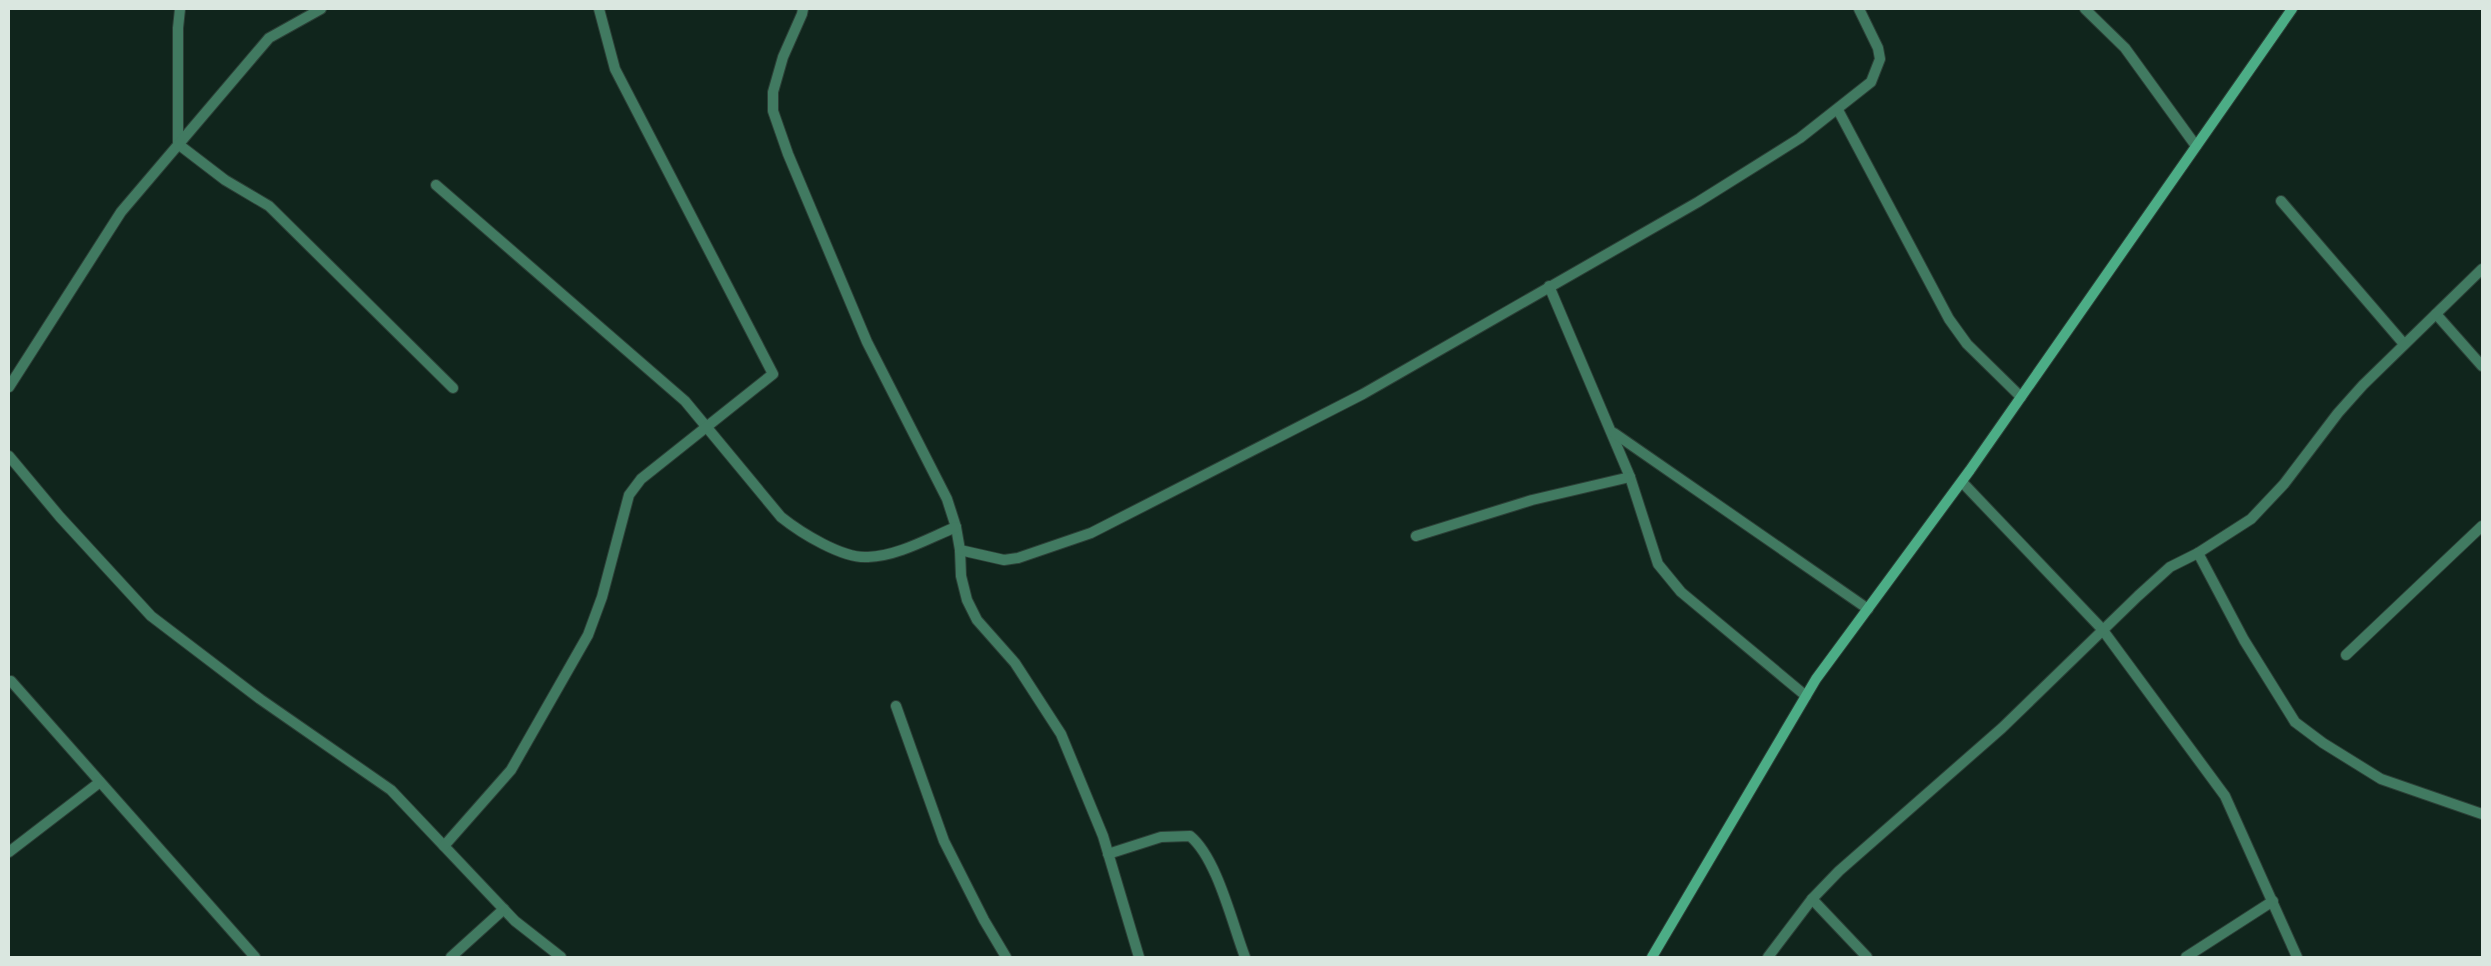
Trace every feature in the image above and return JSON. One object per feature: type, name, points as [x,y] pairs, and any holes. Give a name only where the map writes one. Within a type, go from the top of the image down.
[{"type":"street","points":[[178,144],[178,28],[180,9]]},
{"type":"street","points":[[9,387],[121,212],[269,38],[321,9]]},
{"type":"street","points":[[444,846],[511,770],[588,635],[602,597],[629,495],[641,479],[773,374],[616,69],[599,9]]},
{"type":"street","points":[[803,9],[783,57],[773,92],[773,111],[788,154],[867,342],[947,499],[956,527],[960,550],[961,576],[967,600],[977,620],[1015,663],[1061,734],[1108,854],[1139,957]]},
{"type":"street","points":[[960,550],[1004,560],[1018,558],[1091,533],[1363,394],[1698,202],[1800,138],[1838,110],[1871,82],[1880,59],[1878,48],[1859,9]]},
{"type":"street","points":[[2085,9],[2125,48],[2196,146]]},
{"type":"street","points":[[1652,957],[1806,696],[1962,482],[2292,9]]},
{"type":"street","points":[[1838,110],[1949,319],[1967,344],[2021,397]]},
{"type":"street","points":[[178,144],[208,168],[269,206],[453,388]]},
{"type":"street","points":[[436,185],[685,401],[782,517],[799,532],[820,543],[866,558],[888,554],[956,527]]},
{"type":"street","points":[[2281,201],[2404,344]]},
{"type":"street","points":[[1768,957],[1812,899],[1839,871],[2002,728],[2102,629],[2170,567],[2251,519],[2284,484],[2338,413],[2404,344],[2482,269]]},
{"type":"street","points":[[1549,286],[1613,433],[1630,477],[1658,564],[1669,580],[1681,592],[1806,696]]},
{"type":"street","points":[[2436,314],[2482,366]]},
{"type":"street","points":[[1613,433],[1868,609]]},
{"type":"street","points":[[9,456],[60,517],[151,616],[260,699],[391,790],[515,921],[561,957]]},
{"type":"street","points":[[1416,536],[1532,500],[1630,477]]},
{"type":"street","points":[[1962,482],[2102,629],[2225,796],[2297,957]]},
{"type":"street","points":[[2346,655],[2482,526]]},
{"type":"street","points":[[2198,552],[2244,640],[2295,722],[2323,744],[2382,779],[2482,814]]},
{"type":"street","points":[[11,681],[255,957]]},
{"type":"street","points":[[896,706],[944,841],[984,920],[1006,957]]},
{"type":"street","points":[[9,852],[100,782]]},
{"type":"street","points":[[1108,854],[1161,837],[1190,836],[1201,845],[1211,864],[1245,957]]},
{"type":"street","points":[[1812,899],[1867,957]]},
{"type":"street","points":[[2186,957],[2273,901]]},
{"type":"street","points":[[451,957],[504,909]]}]
